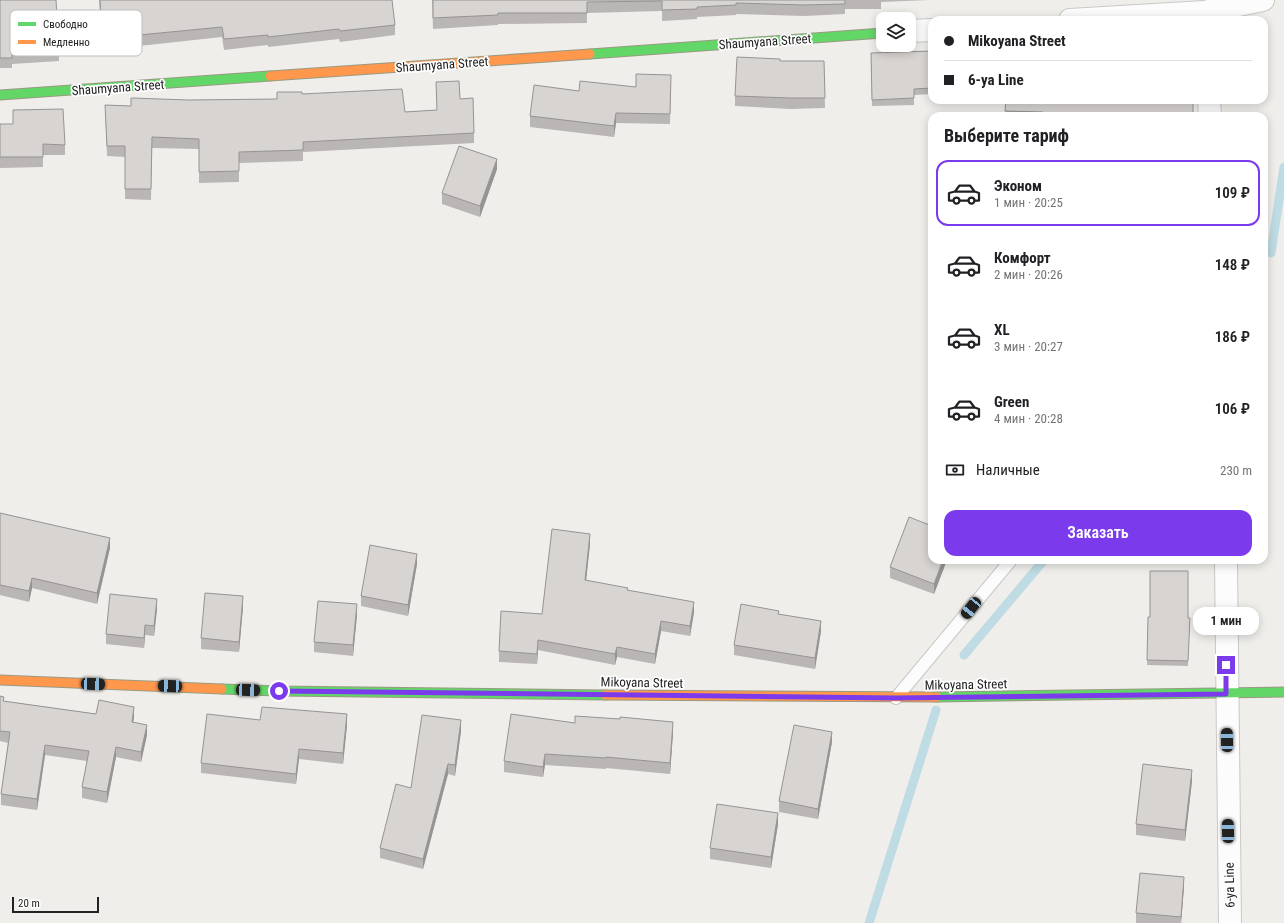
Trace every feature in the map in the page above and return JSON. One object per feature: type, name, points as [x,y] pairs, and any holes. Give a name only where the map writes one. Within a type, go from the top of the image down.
[{"type":"street","points":[[1130,16],[1205,11],[1263,0]]},
{"type":"street","points":[[916,31],[928,30]]},
{"type":"street","name":"Shaumyana Street","points":[[0,95],[876,33]]},
{"type":"street","name":"6-ya Line","points":[[1226,564],[1226,694],[1230,923]]},
{"type":"street","name":"Mikoyana Street","points":[[0,680],[279,691],[896,698],[1284,692]]},
{"type":"lane","points":[[896,698],[1007,564]]},
{"type":"building","points":[[0,0],[56,0],[57,10],[10,10],[10,56],[12,56],[12,58],[0,58]]},
{"type":"building","points":[[100,0],[392,0],[395,25],[340,31],[339,29],[268,37],[268,35],[224,39],[222,27],[142,35],[142,10],[101,10]]},
{"type":"building","points":[[433,0],[845,0],[845,4],[804,5],[736,3],[736,5],[697,7],[697,9],[662,10],[662,1],[587,2],[587,13],[498,13],[498,15],[433,18]]},
{"type":"building","points":[[928,51],[928,88],[914,89],[914,98],[872,100],[871,53]]},
{"type":"building","points":[[737,57],[780,59],[780,61],[824,61],[825,98],[735,96]]},
{"type":"building","points":[[636,74],[671,75],[670,114],[616,113],[614,126],[530,116],[534,85],[579,91],[580,81],[636,87]]},
{"type":"building","points":[[459,81],[460,99],[473,98],[474,133],[303,142],[303,150],[239,152],[239,171],[199,172],[199,139],[152,137],[151,189],[125,189],[125,146],[107,146],[105,105],[131,106],[131,98],[189,100],[277,99],[277,92],[302,92],[302,94],[402,89],[405,112],[437,110],[436,82]]},
{"type":"building","points":[[1006,104],[1193,104],[1193,112],[1005,111]]},
{"type":"building","points":[[63,109],[65,145],[43,144],[43,157],[0,157],[0,124],[13,124],[13,110]]},
{"type":"building","points":[[459,146],[497,159],[480,206],[442,193]]},
{"type":"building","points":[[0,513],[110,538],[97,593],[32,578],[29,591],[0,585]]},
{"type":"building","points":[[909,517],[928,524],[928,564],[942,564],[934,584],[890,567]]},
{"type":"building","points":[[552,529],[590,534],[585,580],[628,588],[627,590],[694,602],[690,626],[661,621],[655,654],[617,647],[615,654],[538,640],[537,654],[499,651],[501,611],[542,614]]},
{"type":"building","points":[[370,545],[417,554],[408,605],[361,596]]},
{"type":"building","points":[[1150,571],[1188,571],[1188,618],[1190,618],[1188,661],[1147,660],[1148,617],[1150,617]]},
{"type":"building","points":[[205,593],[243,596],[239,642],[201,638]]},
{"type":"building","points":[[110,594],[157,599],[154,626],[145,625],[144,638],[106,634]]},
{"type":"building","points":[[318,601],[357,604],[353,645],[314,642]]},
{"type":"building","points":[[741,604],[779,611],[778,614],[821,621],[815,658],[734,645]]},
{"type":"building","points":[[0,696],[4,697],[3,701],[96,714],[99,700],[134,707],[132,722],[147,725],[141,752],[116,747],[107,792],[82,787],[89,751],[45,745],[37,799],[1,794],[10,732],[0,731]]},
{"type":"building","points":[[262,707],[347,714],[343,753],[299,749],[296,774],[201,763],[207,714],[260,720]]},
{"type":"building","points":[[511,714],[575,723],[575,716],[620,719],[620,717],[673,722],[670,763],[606,757],[545,754],[543,767],[504,761]]},
{"type":"building","points":[[422,715],[461,720],[455,765],[448,764],[423,859],[380,848],[396,784],[411,788]]},
{"type":"building","points":[[794,725],[832,732],[818,809],[779,801]]},
{"type":"building","points":[[1143,764],[1192,770],[1185,830],[1136,824]]},
{"type":"building","points":[[717,804],[778,813],[771,857],[710,848]]},
{"type":"building","points":[[1140,873],[1184,877],[1181,917],[1136,913]]},
{"type":"waterway","points":[[1271,253],[1284,167]]},
{"type":"waterway","points":[[964,655],[1041,564]]},
{"type":"waterway","points":[[869,923],[936,710]]},
{"type":"traffic: fast","points":[[590,54],[876,34]]},
{"type":"traffic: fast","points":[[0,95],[270,76]]},
{"type":"traffic: fast","points":[[222,689],[605,695]]},
{"type":"traffic: fast","points":[[937,697],[1284,692]]},
{"type":"traffic: slow","points":[[270,76],[590,54]]},
{"type":"traffic: slow","points":[[0,680],[222,689]]},
{"type":"traffic: slow","points":[[605,695],[937,697]]},
{"type":"route","points":[[279,691],[896,698],[1226,694],[1226,665]]}]
